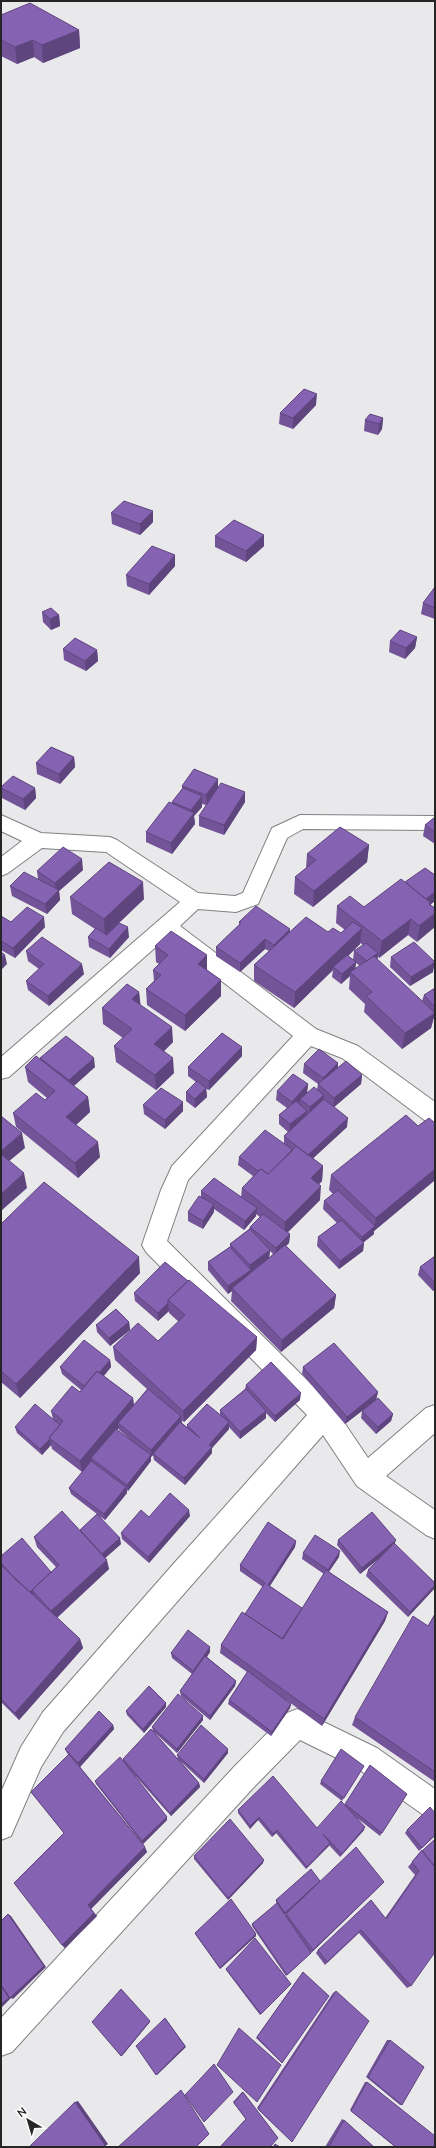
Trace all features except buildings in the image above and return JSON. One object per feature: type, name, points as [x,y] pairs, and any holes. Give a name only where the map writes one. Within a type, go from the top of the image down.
[{"type":"street","points":[[1,822],[38,840],[110,845],[194,901],[236,904],[251,898],[279,833],[300,822],[435,823]]},
{"type":"street","points":[[1,868],[38,840]]},
{"type":"street","points":[[1,1070],[194,901]]},
{"type":"street","points":[[165,926],[308,1034],[350,1052],[435,1115]]},
{"type":"street","points":[[308,1034],[180,1173],[172,1188],[154,1245],[166,1254],[324,1415],[366,1477],[435,1526]]},
{"type":"street","points":[[1,1826],[31,1757],[53,1722],[180,1576],[324,1415]]},
{"type":"street","points":[[366,1477],[435,1417]]},
{"type":"street","points":[[1,2041],[243,1778],[297,1723],[367,1758],[435,1806]]}]
